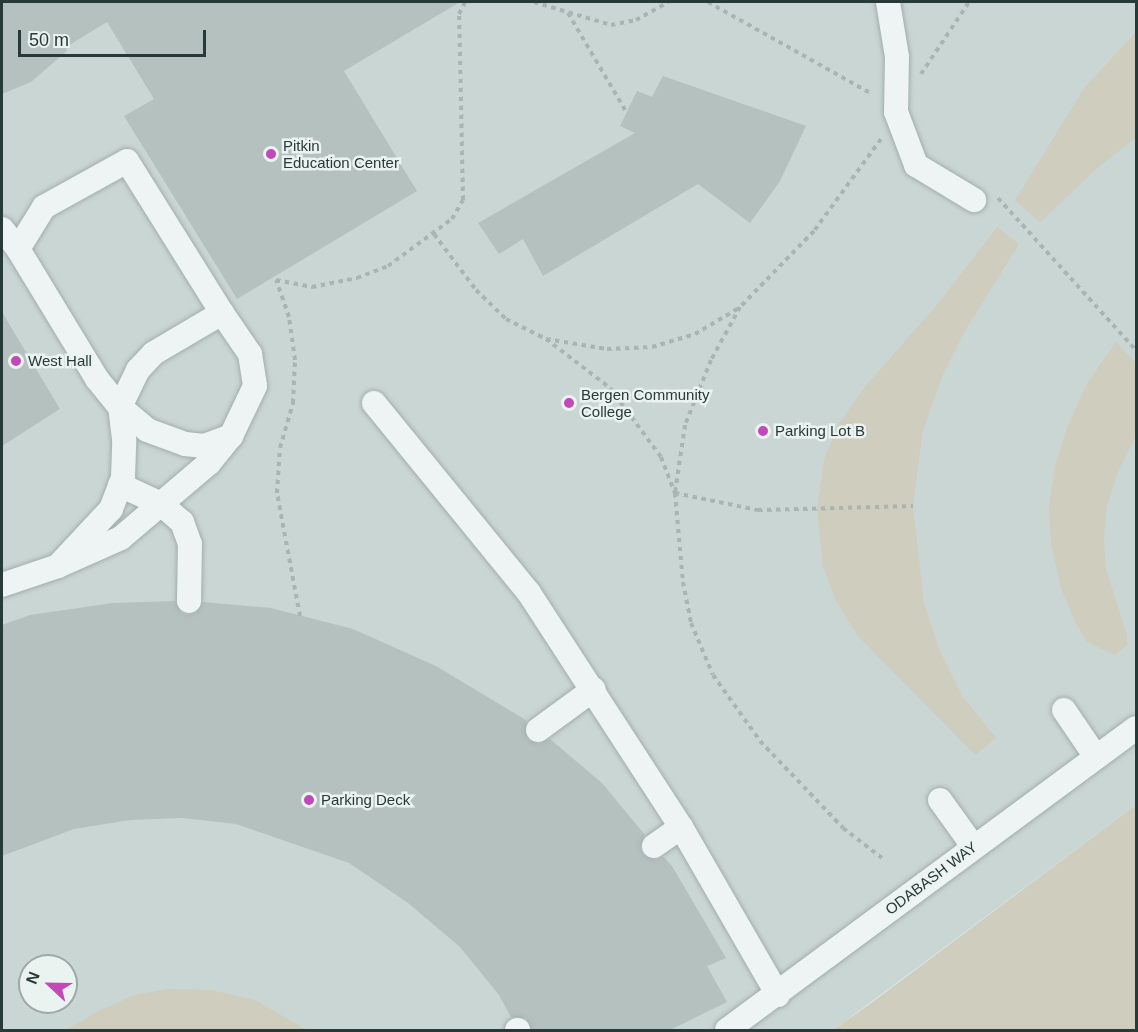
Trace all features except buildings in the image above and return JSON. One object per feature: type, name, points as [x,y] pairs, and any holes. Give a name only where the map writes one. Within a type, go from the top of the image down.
[{"type":"street","points":[[888,2],[897,57],[896,112],[916,165],[983,196]]},
{"type":"street","points":[[2,585],[58,566],[121,538],[209,463],[231,436],[255,386],[250,354],[127,161],[44,207],[18,249]]},
{"type":"street","points":[[2,229],[18,249],[97,379],[120,406],[147,430],[185,444],[204,446],[231,436]]},
{"type":"street","points":[[58,566],[111,509],[120,485],[124,439],[120,406],[138,370],[154,353],[222,313]]},
{"type":"street","points":[[374,403],[529,593],[594,688],[681,827],[778,995]]},
{"type":"street","points":[[120,485],[161,504],[182,522],[190,544],[189,601]]},
{"type":"street","points":[[538,730],[594,688]]},
{"type":"street","points":[[1064,710],[1096,756]]},
{"type":"street","name":"ODABASH WAY","points":[[727,1030],[778,995],[973,846],[1137,728]]},
{"type":"street","points":[[940,800],[973,846]]},
{"type":"street","points":[[654,846],[681,827]]},
{"type":"path","points":[[300,616],[277,493],[280,448],[293,403],[295,360],[289,317],[276,280],[312,287],[357,279],[388,266],[452,219],[463,200],[459,14],[465,2]]},
{"type":"path","points":[[534,2],[611,25],[636,20],[668,2]]},
{"type":"path","points":[[708,2],[873,95],[896,112]]},
{"type":"path","points":[[546,339],[607,348],[652,347],[695,334],[740,307],[814,231],[868,161],[896,112],[969,2]]},
{"type":"path","points":[[568,12],[627,112]]},
{"type":"path","points":[[983,196],[1137,350]]},
{"type":"path","points":[[434,234],[476,290],[506,319],[546,339],[610,387],[661,458],[675,494],[691,623],[713,675],[760,741],[843,828],[882,858]]},
{"type":"path","points":[[675,494],[685,425],[711,360],[740,307]]},
{"type":"path","points":[[675,494],[758,510],[913,506]]},
{"type":"shaded area","name":"Bergen Community College","points":[[2,2],[1136,2],[1136,805],[833,1030],[2,1030]]},
{"type":"shaded area","points":[[1136,32],[1136,138],[1101,165],[1040,222],[1015,200],[1085,87]]},
{"type":"shaded area","points":[[997,227],[1019,244],[965,331],[942,377],[922,434],[913,506],[924,603],[940,651],[963,697],[996,738],[975,755],[858,636],[836,601],[823,566],[817,508],[825,456],[839,424],[863,389],[941,300]]},
{"type":"shaded area","points":[[1116,342],[1136,363],[1136,436],[1118,472],[1107,506],[1104,539],[1106,569],[1127,635],[1127,645],[1115,655],[1087,642],[1075,622],[1061,588],[1051,544],[1049,507],[1055,466],[1068,425],[1088,382]]},
{"type":"shaded area","points":[[1136,805],[1136,1030],[833,1030],[870,1004]]},
{"type":"shaded area","points":[[167,989],[211,990],[255,1000],[307,1030],[67,1030],[98,1011],[135,995]]},
{"type":"place","name":"Pitkin Education Center","points":[[271,154]]},
{"type":"place","name":"West Hall","points":[[16,361]]},
{"type":"place","name":"Bergen Community College","points":[[569,403]]},
{"type":"place","name":"Parking Lot B","points":[[763,431]]},
{"type":"place","name":"Parking Deck","points":[[309,800]]}]
